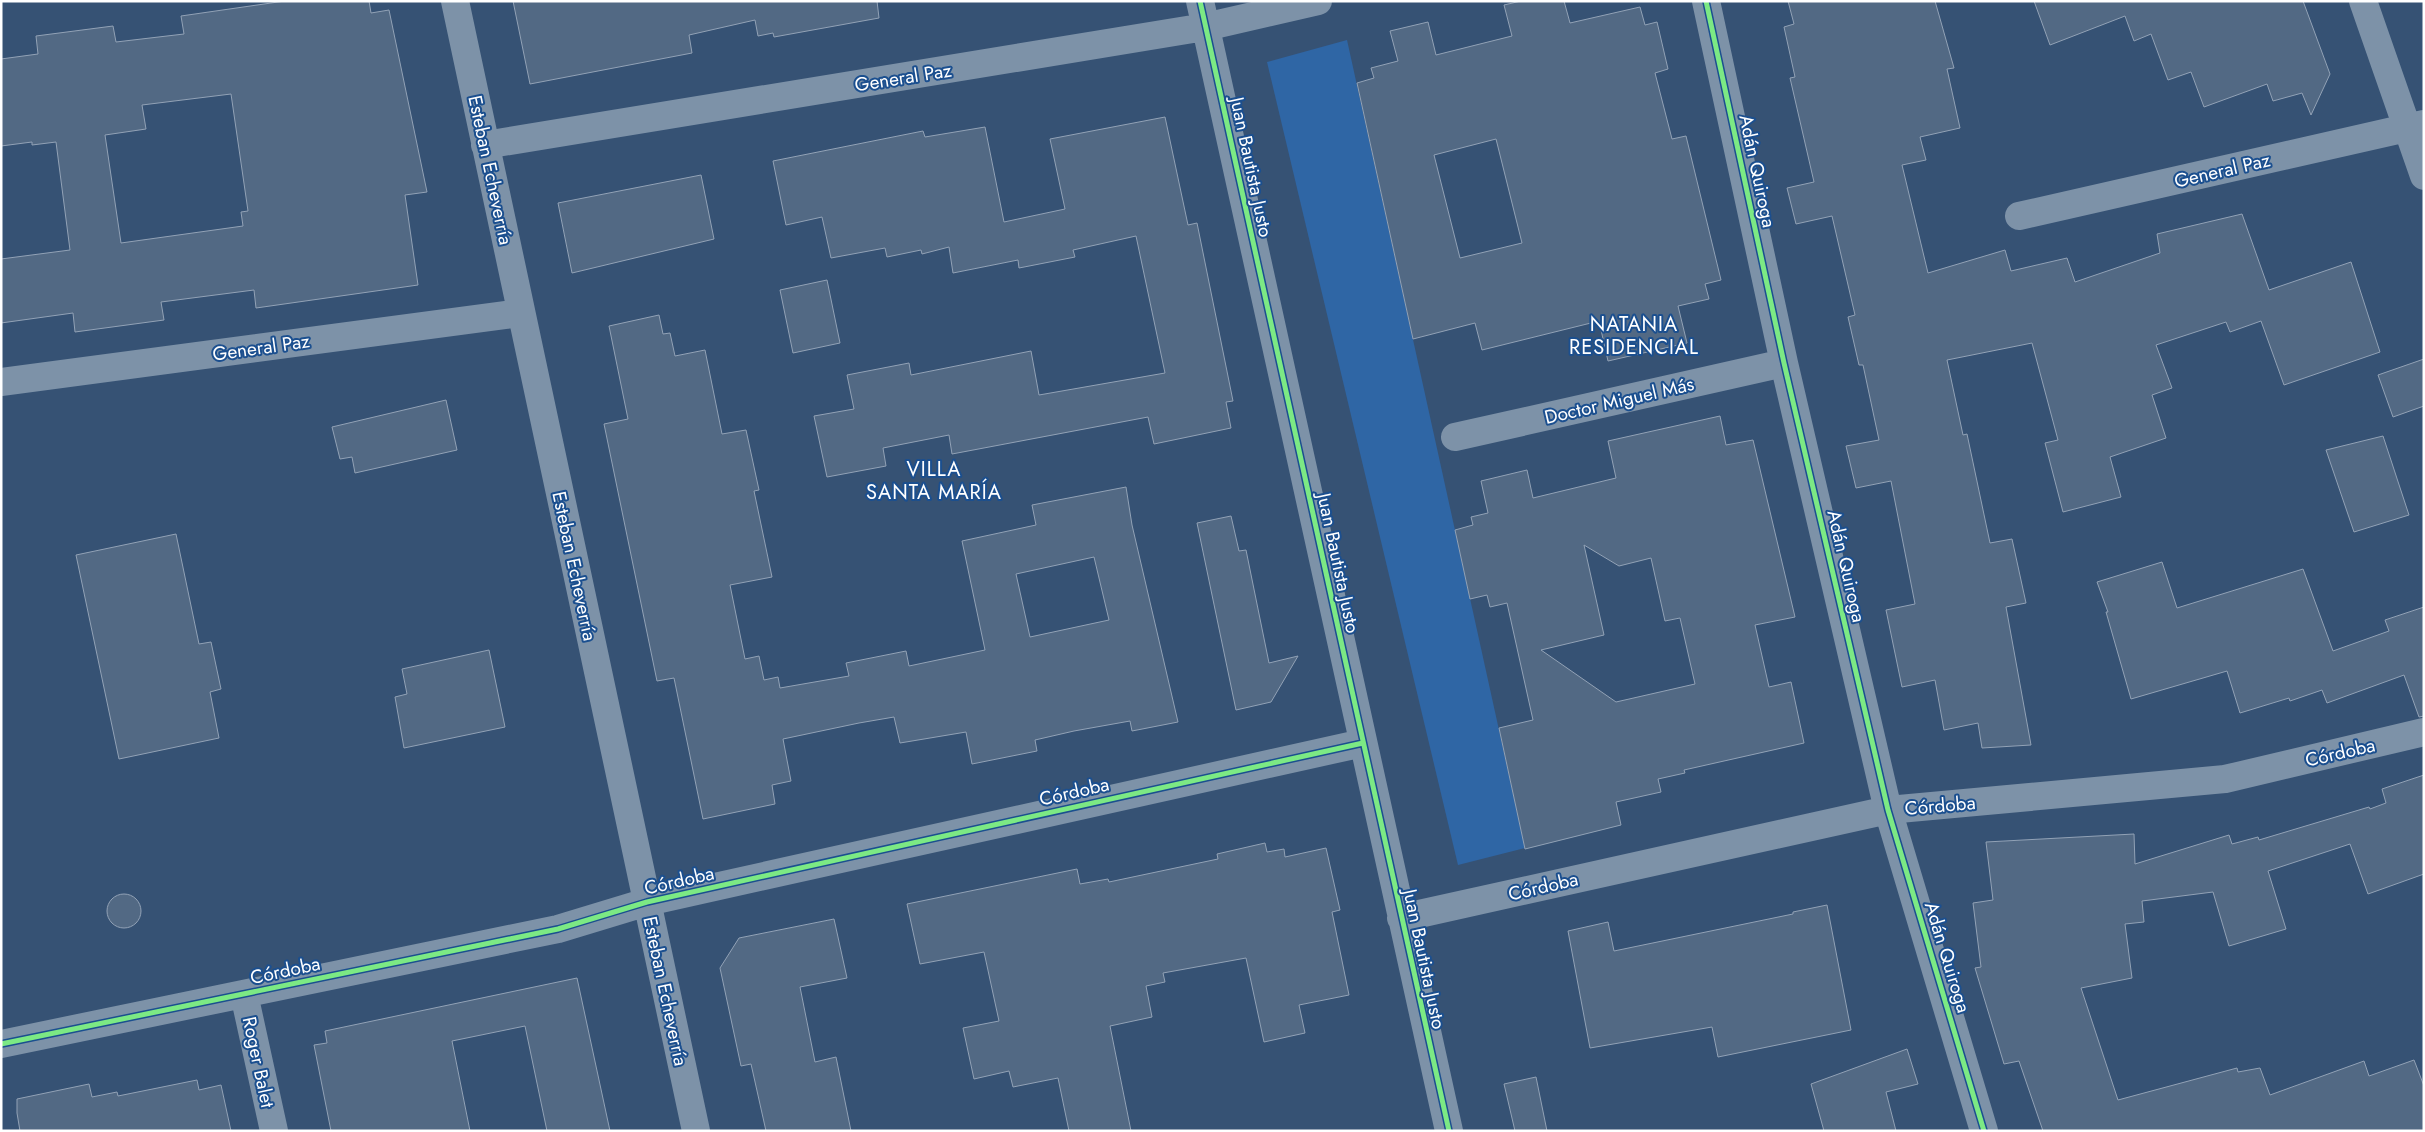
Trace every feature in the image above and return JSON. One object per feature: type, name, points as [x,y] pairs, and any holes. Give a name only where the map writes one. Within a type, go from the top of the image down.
[{"type":"street","name":"Esteban Echeverría","points":[[455,1],[696,1131]]},
{"type":"street","name":"General Paz","points":[[486,145],[1202,14],[1318,1]]},
{"type":"street","name":"Adán Quiroga","points":[[1706,1],[1784,363],[1888,810],[1984,1131]]},
{"type":"street","points":[[2363,1],[2415,126],[2424,176]]},
{"type":"street","name":"Juan Bautista Justo","points":[[1202,14],[1449,1131]]},
{"type":"street","name":"General Paz","points":[[2020,216],[2415,126]]},
{"type":"street","name":"General Paz","points":[[1,382],[521,313]]},
{"type":"street","name":"Doctor Miguel Más","points":[[1455,437],[1784,363]]},
{"type":"street","name":"Córdoba","points":[[1401,918],[1888,810],[2225,779],[2424,732]]},
{"type":"street","name":"Córdoba","points":[[1,1044],[558,929],[647,902],[1363,742]]},
{"type":"street","name":"Roger Balet","points":[[244,994],[274,1131]]},
{"type":"shaded area","points":[[1347,40],[1525,848],[1458,865],[1267,62]]},
{"type":"building","points":[[285,1],[369,1],[371,13],[389,10],[427,192],[405,195],[418,285],[256,308],[254,290],[161,302],[164,320],[75,332],[73,313],[1,323],[1,259],[70,250],[56,142],[32,145],[32,142],[1,146],[1,59],[38,54],[36,36],[113,26],[116,42],[184,34],[181,16]],"holes":[[[231,94],[248,211],[241,212],[243,226],[121,243],[105,135],[146,129],[142,105]]]},
{"type":"building","points":[[513,1],[877,1],[879,18],[774,37],[773,33],[758,36],[755,20],[689,35],[692,53],[530,84]]},
{"type":"building","points":[[1521,1],[1564,1],[1570,23],[1640,7],[1645,25],[1657,22],[1668,69],[1655,73],[1672,139],[1686,136],[1721,280],[1705,284],[1709,299],[1678,306],[1687,343],[1608,361],[1599,321],[1482,350],[1475,323],[1413,339],[1357,83],[1374,78],[1371,68],[1398,61],[1390,31],[1428,22],[1436,55],[1512,36],[1504,5]],"holes":[[[1496,139],[1522,243],[1460,258],[1434,155]]]},
{"type":"building","points":[[1788,1],[1935,1],[1954,68],[1947,69],[1960,128],[1920,137],[1926,160],[1902,165],[1928,273],[2005,250],[2011,271],[2067,258],[2075,282],[2160,253],[2157,234],[2242,214],[2269,290],[2351,262],[2380,352],[2284,385],[2261,321],[2230,332],[2226,322],[2156,345],[2172,388],[2152,395],[2166,438],[2110,457],[2121,497],[2063,512],[2045,443],[2058,440],[2032,343],[1947,360],[1963,435],[1967,434],[1990,543],[2012,539],[2026,603],[2006,607],[2031,745],[1982,748],[1978,723],[1944,730],[1935,680],[1902,687],[1886,610],[1915,604],[1891,481],[1856,488],[1846,446],[1879,440],[1863,365],[1859,365],[1848,317],[1855,315],[1832,216],[1796,224],[1787,188],[1814,182],[1790,78],[1795,77],[1784,27],[1794,24]]},
{"type":"building","points":[[2034,1],[2303,1],[2330,74],[2311,115],[2302,93],[2273,101],[2267,84],[2204,107],[2191,72],[2168,80],[2151,34],[2134,41],[2125,16],[2050,45]]},
{"type":"building","points":[[1165,117],[1188,225],[1197,223],[1233,401],[1226,402],[1231,428],[1154,444],[1148,417],[952,454],[949,435],[883,448],[886,466],[827,477],[814,416],[854,409],[847,375],[909,363],[911,375],[1031,351],[1039,395],[1165,373],[1136,236],[1073,250],[1075,257],[1019,268],[1018,260],[953,273],[949,247],[922,254],[921,250],[887,257],[885,248],[831,258],[822,217],[786,225],[773,161],[923,131],[925,137],[985,127],[1004,222],[1065,209],[1050,139]]},
{"type":"building","points":[[701,175],[714,239],[572,273],[558,203]]},
{"type":"building","points":[[827,280],[840,343],[793,353],[780,290]]},
{"type":"building","points":[[659,315],[663,334],[670,333],[675,356],[705,350],[722,434],[746,430],[759,490],[754,491],[772,577],[730,585],[745,659],[759,656],[764,680],[778,677],[780,688],[849,676],[846,663],[906,651],[909,666],[985,650],[962,541],[1036,525],[1032,505],[1126,487],[1132,525],[1178,722],[1132,731],[1130,721],[1074,731],[1035,740],[1037,751],[972,764],[966,732],[900,743],[894,717],[859,723],[783,739],[791,781],[772,785],[775,804],[703,819],[674,678],[657,681],[604,424],[628,419],[609,326]],"holes":[[[1094,557],[1109,620],[1030,637],[1016,574]]]},
{"type":"building","points":[[2424,359],[2424,406],[2393,417],[2378,375]]},
{"type":"building","points":[[446,400],[457,450],[355,473],[352,457],[340,459],[332,427]]},
{"type":"building","points":[[1720,416],[1726,445],[1753,440],[1795,617],[1755,625],[1769,687],[1791,682],[1804,743],[1684,770],[1685,773],[1658,779],[1661,792],[1616,802],[1621,825],[1525,849],[1499,728],[1533,720],[1507,603],[1490,607],[1487,595],[1470,599],[1455,530],[1473,525],[1471,517],[1488,513],[1481,481],[1527,470],[1533,498],[1616,478],[1608,441]],"holes":[[[1584,545],[1619,566],[1651,558],[1665,621],[1680,618],[1695,684],[1616,702],[1541,650],[1604,635]]]},
{"type":"building","points":[[2383,436],[2409,515],[2354,532],[2326,450]]},
{"type":"building","points":[[1231,516],[1239,551],[1246,550],[1269,663],[1298,656],[1271,702],[1236,710],[1197,523]]},
{"type":"building","points":[[176,534],[199,644],[211,642],[221,689],[210,692],[219,738],[119,759],[76,555]]},
{"type":"building","points":[[2162,562],[2177,608],[2303,569],[2333,651],[2389,631],[2385,620],[2424,607],[2424,716],[2419,717],[2404,675],[2327,703],[2322,690],[2290,701],[2289,698],[2240,713],[2227,671],[2131,699],[2106,612],[2108,612],[2097,582]]},
{"type":"building","points":[[489,650],[505,727],[404,748],[395,697],[407,694],[402,669]]},
{"type":"building","points":[[2424,775],[2424,874],[2368,894],[2350,844],[2268,871],[2286,929],[2229,946],[2213,892],[2142,901],[2144,922],[2125,924],[2132,978],[2081,988],[2118,1100],[2237,1068],[2238,1072],[2260,1068],[2270,1095],[2364,1061],[2369,1076],[2414,1060],[2424,1086],[2424,1131],[2043,1131],[2019,1061],[2004,1064],[1975,968],[1981,967],[1973,903],[1993,900],[1986,842],[2134,834],[2135,864],[2229,835],[2232,844],[2258,837],[2259,840],[2369,807],[2370,809],[2386,803],[2382,789]]},
{"type":"building","points":[[1265,843],[1267,852],[1284,849],[1285,857],[1326,848],[1340,910],[1332,912],[1349,995],[1299,1005],[1305,1033],[1264,1042],[1246,958],[1163,973],[1165,982],[1146,986],[1152,1017],[1110,1026],[1131,1131],[1069,1131],[1058,1078],[1013,1087],[1009,1071],[974,1079],[963,1028],[999,1021],[984,952],[920,964],[907,904],[1077,869],[1080,884],[1108,879],[1109,882],[1218,859],[1217,854]]},
{"type":"building","points":[[124,894],[131,895],[136,899],[140,904],[140,918],[136,923],[131,927],[124,928],[117,927],[112,923],[108,918],[107,911],[108,904],[112,899],[117,895]]},
{"type":"building","points":[[1827,905],[1851,1030],[1718,1057],[1712,1027],[1590,1048],[1568,931],[1608,922],[1614,951],[1793,914],[1793,912]]},
{"type":"building","points":[[834,919],[847,978],[800,987],[815,1062],[836,1057],[851,1131],[766,1131],[751,1064],[741,1066],[720,968],[739,938]]},
{"type":"building","points":[[577,978],[610,1131],[547,1131],[525,1026],[452,1041],[470,1131],[331,1131],[314,1045],[327,1043],[325,1031]]},
{"type":"building","points":[[1907,1049],[1918,1084],[1886,1092],[1896,1131],[1824,1131],[1811,1084]]},
{"type":"building","points":[[1536,1077],[1547,1131],[1515,1131],[1504,1084]]},
{"type":"building","points":[[197,1080],[199,1090],[221,1085],[231,1131],[20,1131],[17,1099],[89,1084],[92,1097],[117,1092],[118,1096]]},
{"type":"cycle path","points":[[1200,1],[1449,1131]]},
{"type":"cycle path","points":[[1706,1],[1784,363],[1888,810],[1984,1131]]},
{"type":"cycle path","points":[[1,1044],[558,929],[647,902],[1363,743]]},
{"type":"district","name":"NATANIA RESIDENCIAL","points":[[1634,336]]},
{"type":"district","name":"VILLA SANTA MARÍA","points":[[934,480]]}]
